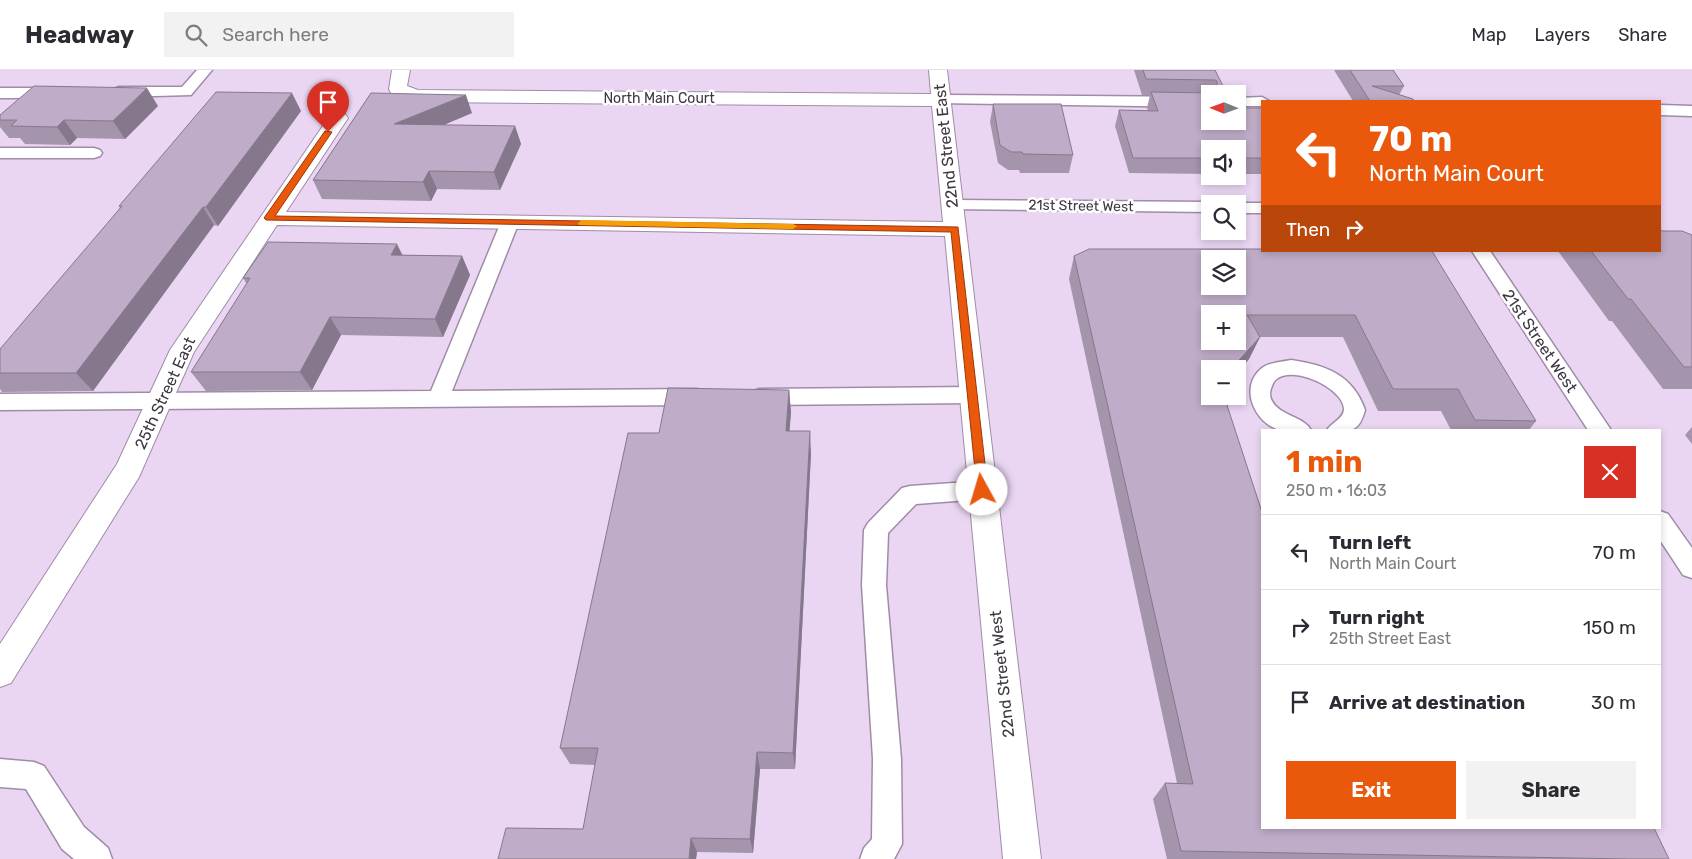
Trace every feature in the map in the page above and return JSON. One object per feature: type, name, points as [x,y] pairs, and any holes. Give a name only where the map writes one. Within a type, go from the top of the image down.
[{"type":"street","name":"North Main Court","points":[[401,70],[398,89],[416,96],[942,100]]},
{"type":"street","name":"22nd Street East","points":[[938,70],[982,490]]},
{"type":"street","name":"25th Street East","points":[[0,672],[129,469],[182,350],[338,118]]},
{"type":"street","points":[[269,218],[955,229]]},
{"type":"street","name":"22nd Street West","points":[[982,490],[1022,859]]},
{"type":"lane","points":[[108,92],[186,92],[206,70]]},
{"type":"lane","points":[[0,93],[69,93]]},
{"type":"lane","points":[[942,100],[1201,102]]},
{"type":"lane","points":[[1246,102],[1261,102]]},
{"type":"lane","points":[[1661,110],[1692,111]]},
{"type":"lane","points":[[0,153],[94,153]]},
{"type":"lane","name":"21st Street West","points":[[952,205],[1201,207]]},
{"type":"lane","points":[[1246,208],[1261,208]]},
{"type":"lane","points":[[438,399],[510,222]]},
{"type":"lane","name":"21st Street West","points":[[1482,252],[1599,429]]},
{"type":"lane","points":[[1297,429],[1287,425],[1274,416],[1265,406],[1260,395],[1260,385],[1265,376],[1274,370],[1287,367],[1302,368],[1332,378],[1343,387],[1351,398],[1354,409],[1352,419],[1343,429]]},
{"type":"lane","points":[[0,402],[973,395]]},
{"type":"lane","points":[[875,859],[887,844],[887,759],[874,586],[876,530],[910,495],[982,490]]},
{"type":"lane","points":[[1661,522],[1692,568]]},
{"type":"lane","points":[[0,773],[34,776],[72,838],[97,859]]},
{"type":"building","points":[[1143,70],[1215,70],[1222,85],[1217,85],[1215,80],[1146,79]]},
{"type":"building","points":[[1350,70],[1393,70],[1404,86],[1372,86],[1414,100],[1369,100]]},
{"type":"building","points":[[34,86],[147,88],[113,121],[64,120],[57,127],[11,126],[17,120],[0,120],[0,115]]},
{"type":"building","points":[[216,92],[292,93],[206,207],[203,207],[76,373],[0,373],[0,349]]},
{"type":"building","points":[[1151,92],[1201,93],[1201,130],[1246,130],[1246,108],[1261,108],[1261,158],[1246,158],[1246,140],[1201,140],[1201,158],[1133,158],[1119,110],[1158,111]]},
{"type":"building","points":[[371,93],[466,95],[394,124],[515,126],[494,172],[429,171],[423,182],[313,180]]},
{"type":"building","points":[[993,104],[1061,104],[1073,155],[1023,154],[1022,152],[1011,152],[1000,145]]},
{"type":"building","points":[[1661,230],[1682,231],[1692,235],[1692,367],[1684,367],[1631,299],[1628,299],[1592,252],[1661,252]]},
{"type":"building","points":[[268,242],[397,244],[391,255],[462,256],[435,319],[330,317],[300,372],[191,372],[250,278],[243,278]]},
{"type":"building","points":[[1089,249],[1261,249],[1261,252],[1433,252],[1536,421],[1475,420],[1458,389],[1393,389],[1355,315],[1247,315],[1260,337],[1239,360],[1201,360],[1201,405],[1227,405],[1261,509],[1261,829],[1654,829],[1669,859],[1181,851],[1165,783],[1193,784],[1074,256]]},
{"type":"building","points":[[668,388],[789,390],[786,431],[810,431],[793,753],[757,752],[750,839],[691,838],[689,859],[498,859],[506,828],[583,829],[598,748],[560,748],[628,433],[659,433]]},
{"type":"slow traffic","points":[[582,223],[793,226]]},
{"type":"route","points":[[328,132],[269,218],[955,229],[982,490]]}]
